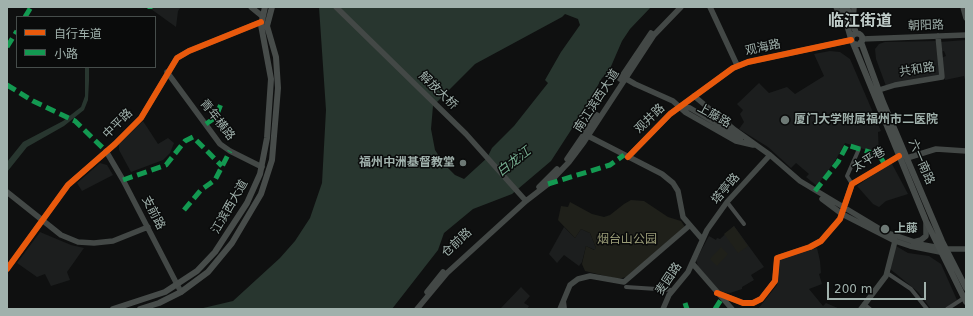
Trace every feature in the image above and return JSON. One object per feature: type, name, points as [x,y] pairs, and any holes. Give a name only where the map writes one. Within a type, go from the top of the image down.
[{"type":"main road","name":"江滨西大道","points":[[112,309],[154,297],[177,286],[201,268],[219,247],[247,203],[262,167],[267,138],[271,83],[269,64],[261,34],[261,19],[265,7]]},
{"type":"main road","name":"江滨西大道","points":[[140,309],[163,301],[181,292],[204,276],[226,251],[255,206],[268,174],[272,156],[278,88],[276,57],[267,26],[272,7]]},
{"type":"main road","points":[[842,7],[856,34],[861,35],[862,41],[858,44],[852,41]]},
{"type":"main road","points":[[848,10],[852,41]]},
{"type":"main road","points":[[852,41],[856,34]]},
{"type":"main road","name":"六一南路","points":[[852,41],[926,221],[966,288]]},
{"type":"main road","name":"六一南路","points":[[862,41],[879,90],[965,300]]},
{"type":"street","points":[[251,7],[261,19]]},
{"type":"street","name":"解放大桥","points":[[336,7],[466,134],[523,198]]},
{"type":"street","name":"南江滨西大道","points":[[523,198],[551,181],[573,157],[588,136],[648,36],[675,7]]},
{"type":"street","name":"南江滨西大道","points":[[523,198],[537,189],[568,158],[654,35],[681,7]]},
{"type":"street","points":[[710,7],[738,65]]},
{"type":"street","points":[[836,7],[840,16],[851,24],[854,7]]},
{"type":"street","points":[[963,7],[966,18]]},
{"type":"street","name":"中平路","points":[[7,269],[41,220],[69,184],[141,118],[167,72],[177,58],[261,19]]},
{"type":"street","name":"朝阳路","points":[[862,41],[966,35]]},
{"type":"street","name":"共和路","points":[[879,90],[895,85],[942,78],[938,36]]},
{"type":"street","name":"观海路","points":[[692,97],[738,65],[852,41]]},
{"type":"street","name":"青年横路","points":[[167,72],[222,146],[262,167]]},
{"type":"street","name":"上藤路","points":[[624,77],[680,106],[685,112],[736,141],[757,146]]},
{"type":"street","points":[[692,97],[770,155],[800,181],[842,211],[895,241],[910,246],[944,251],[966,249]]},
{"type":"street","name":"观井路","points":[[628,157],[653,130],[692,97]]},
{"type":"street","points":[[680,106],[690,108],[733,134],[757,146]]},
{"type":"street","points":[[705,116],[720,118]]},
{"type":"street","points":[[588,136],[662,174],[673,183],[678,191],[682,215],[689,226],[702,239]]},
{"type":"street","points":[[907,158],[936,149],[966,151]]},
{"type":"street","points":[[852,184],[847,176],[859,150]]},
{"type":"street","name":"支前路","points":[[106,151],[148,227],[181,292]]},
{"type":"street","name":"塔亭路","points":[[702,239],[727,202],[770,155]]},
{"type":"street","name":"太平巷","points":[[718,293],[743,303],[751,303],[760,300],[775,281],[777,258],[819,243],[839,220],[852,184],[900,156]]},
{"type":"street","points":[[7,192],[41,220],[67,238],[88,243],[113,241],[148,227]]},
{"type":"street","name":"仓前路","points":[[412,309],[444,271],[523,198]]},
{"type":"street","name":"仓前路","points":[[417,309],[448,272],[523,198]]},
{"type":"street","points":[[727,202],[744,224]]},
{"type":"street","points":[[842,211],[885,232],[944,251]]},
{"type":"street","points":[[913,242],[926,236],[926,221]]},
{"type":"street","points":[[560,309],[570,286],[584,277],[592,276],[619,283],[626,281],[689,226]]},
{"type":"street","name":"麦园路","points":[[663,309],[672,290],[687,274],[702,239]]},
{"type":"street","points":[[870,309],[862,306],[886,277],[895,241]]},
{"type":"street","points":[[692,263],[732,309]]},
{"type":"street","points":[[887,273],[911,289],[927,309]]},
{"type":"street","points":[[626,287],[672,290]]},
{"type":"street","points":[[947,309],[965,300]]},
{"type":"street","points":[[564,301],[565,309]]},
{"type":"shaded area","points":[[151,7],[181,7],[178,11],[176,27],[151,9]]},
{"type":"shaded area","points":[[966,40],[966,83],[964,76],[945,80],[941,58],[946,56],[944,51],[940,52],[939,42]]},
{"type":"shaded area","points":[[937,41],[941,76],[886,86],[876,59],[875,49],[879,44],[885,42]]},
{"type":"shaded area","name":"厦门大学附属福州市二医院","points":[[830,51],[840,52],[850,59],[881,131],[878,132],[879,154],[845,143],[835,161],[817,186],[806,177],[809,174],[796,163],[791,168],[768,147],[739,129],[744,122],[740,114],[743,110],[737,104],[759,83],[769,93],[787,87],[795,94],[824,76],[814,54]]},
{"type":"shaded area","points":[[143,121],[158,144],[168,138],[174,143],[170,153],[163,160],[131,172],[119,150],[119,144]]},
{"type":"shaded area","points":[[891,162],[908,194],[886,201],[879,207],[873,204],[857,186]]},
{"type":"shaded area","points":[[100,163],[107,165],[113,175],[82,191],[77,183]]},
{"type":"shaded area","points":[[734,226],[764,267],[751,275],[754,280],[742,287],[742,289],[730,293],[719,292],[698,266],[696,260],[709,236],[716,240],[717,238],[720,239]]},
{"type":"shaded area","points":[[564,227],[575,238],[581,229],[590,233],[596,248],[595,250],[586,246],[582,262],[579,266],[564,255],[557,263],[549,254]]},
{"type":"shaded area","points":[[40,232],[71,245],[84,248],[67,272],[70,280],[51,286],[45,274],[37,277],[17,263]]},
{"type":"shaded area","points":[[896,246],[908,253],[929,256],[941,264],[957,300],[945,309],[931,309],[918,292],[889,268]]},
{"type":"shaded area","points":[[817,248],[821,273],[819,274],[822,284],[809,289],[823,306],[826,303],[840,309],[758,309],[777,285],[779,276],[778,262],[781,259]]},
{"type":"shaded area","points":[[521,287],[530,296],[524,303],[529,306],[527,309],[500,309]]},
{"type":"green space","name":"烟台山公园","points":[[631,200],[644,201],[668,217],[681,221],[685,227],[626,277],[618,279],[585,271],[582,264],[586,246],[594,250],[596,248],[590,233],[581,229],[575,238],[558,220],[561,206],[568,207],[570,202],[592,214],[604,217],[610,215]]},
{"type":"green space","points":[[734,226],[748,246],[738,253],[724,234]]},
{"type":"green space","points":[[721,247],[728,254],[717,266],[710,259]]},
{"type":"water","name":"白龙江","points":[[319,7],[651,7],[630,29],[622,41],[609,71],[602,78],[584,110],[551,161],[512,194],[473,209],[444,233],[438,250],[392,309],[199,309],[233,301],[280,258],[295,241],[310,218],[322,183],[326,110]],"holes":[[[565,14],[578,19],[580,25],[561,52],[545,80],[548,83],[514,126],[492,148],[487,158],[464,179],[455,175],[445,165],[435,150],[431,129],[433,106],[475,64]]]},
{"type":"water","points":[[85,68],[89,68],[88,100],[84,110],[64,126],[27,147],[7,172],[7,162],[23,142],[63,121],[81,107],[85,96]]},
{"type":"marked path","points":[[26,16],[31,7]]},
{"type":"marked path","points":[[7,47],[16,33]]},
{"type":"marked path","points":[[7,85],[33,101],[75,121],[106,151]]},
{"type":"marked path","points":[[206,124],[216,117],[222,101]]},
{"type":"marked path","points":[[123,180],[166,165],[185,141],[193,137],[222,166]]},
{"type":"marked path","points":[[815,191],[838,162],[847,145],[879,155],[884,163]]},
{"type":"marked path","points":[[184,210],[201,190],[215,180],[230,151]]},
{"type":"marked path","points":[[548,184],[610,165],[624,155]]},
{"type":"marked path","points":[[715,309],[722,298]]},
{"type":"marked path","points":[[685,303],[687,309]]},
{"type":"cycle path","points":[[7,269],[68,185],[115,144],[141,118],[177,58],[189,51],[261,22]]},
{"type":"cycle path","points":[[628,157],[670,114],[733,68],[748,62],[851,40]]},
{"type":"cycle path","points":[[717,293],[743,303],[753,303],[761,299],[775,281],[777,258],[810,247],[821,241],[840,219],[852,184],[899,156]]},
{"type":"place","name":"厦门大学附属福州市二医院","points":[[785,120]]},
{"type":"place","name":"福州中洲基督教堂","points":[[463,163]]},
{"type":"place","name":"上藤","points":[[885,229]]},
{"type":"district","name":"临江街道","points":[[860,22]]}]
